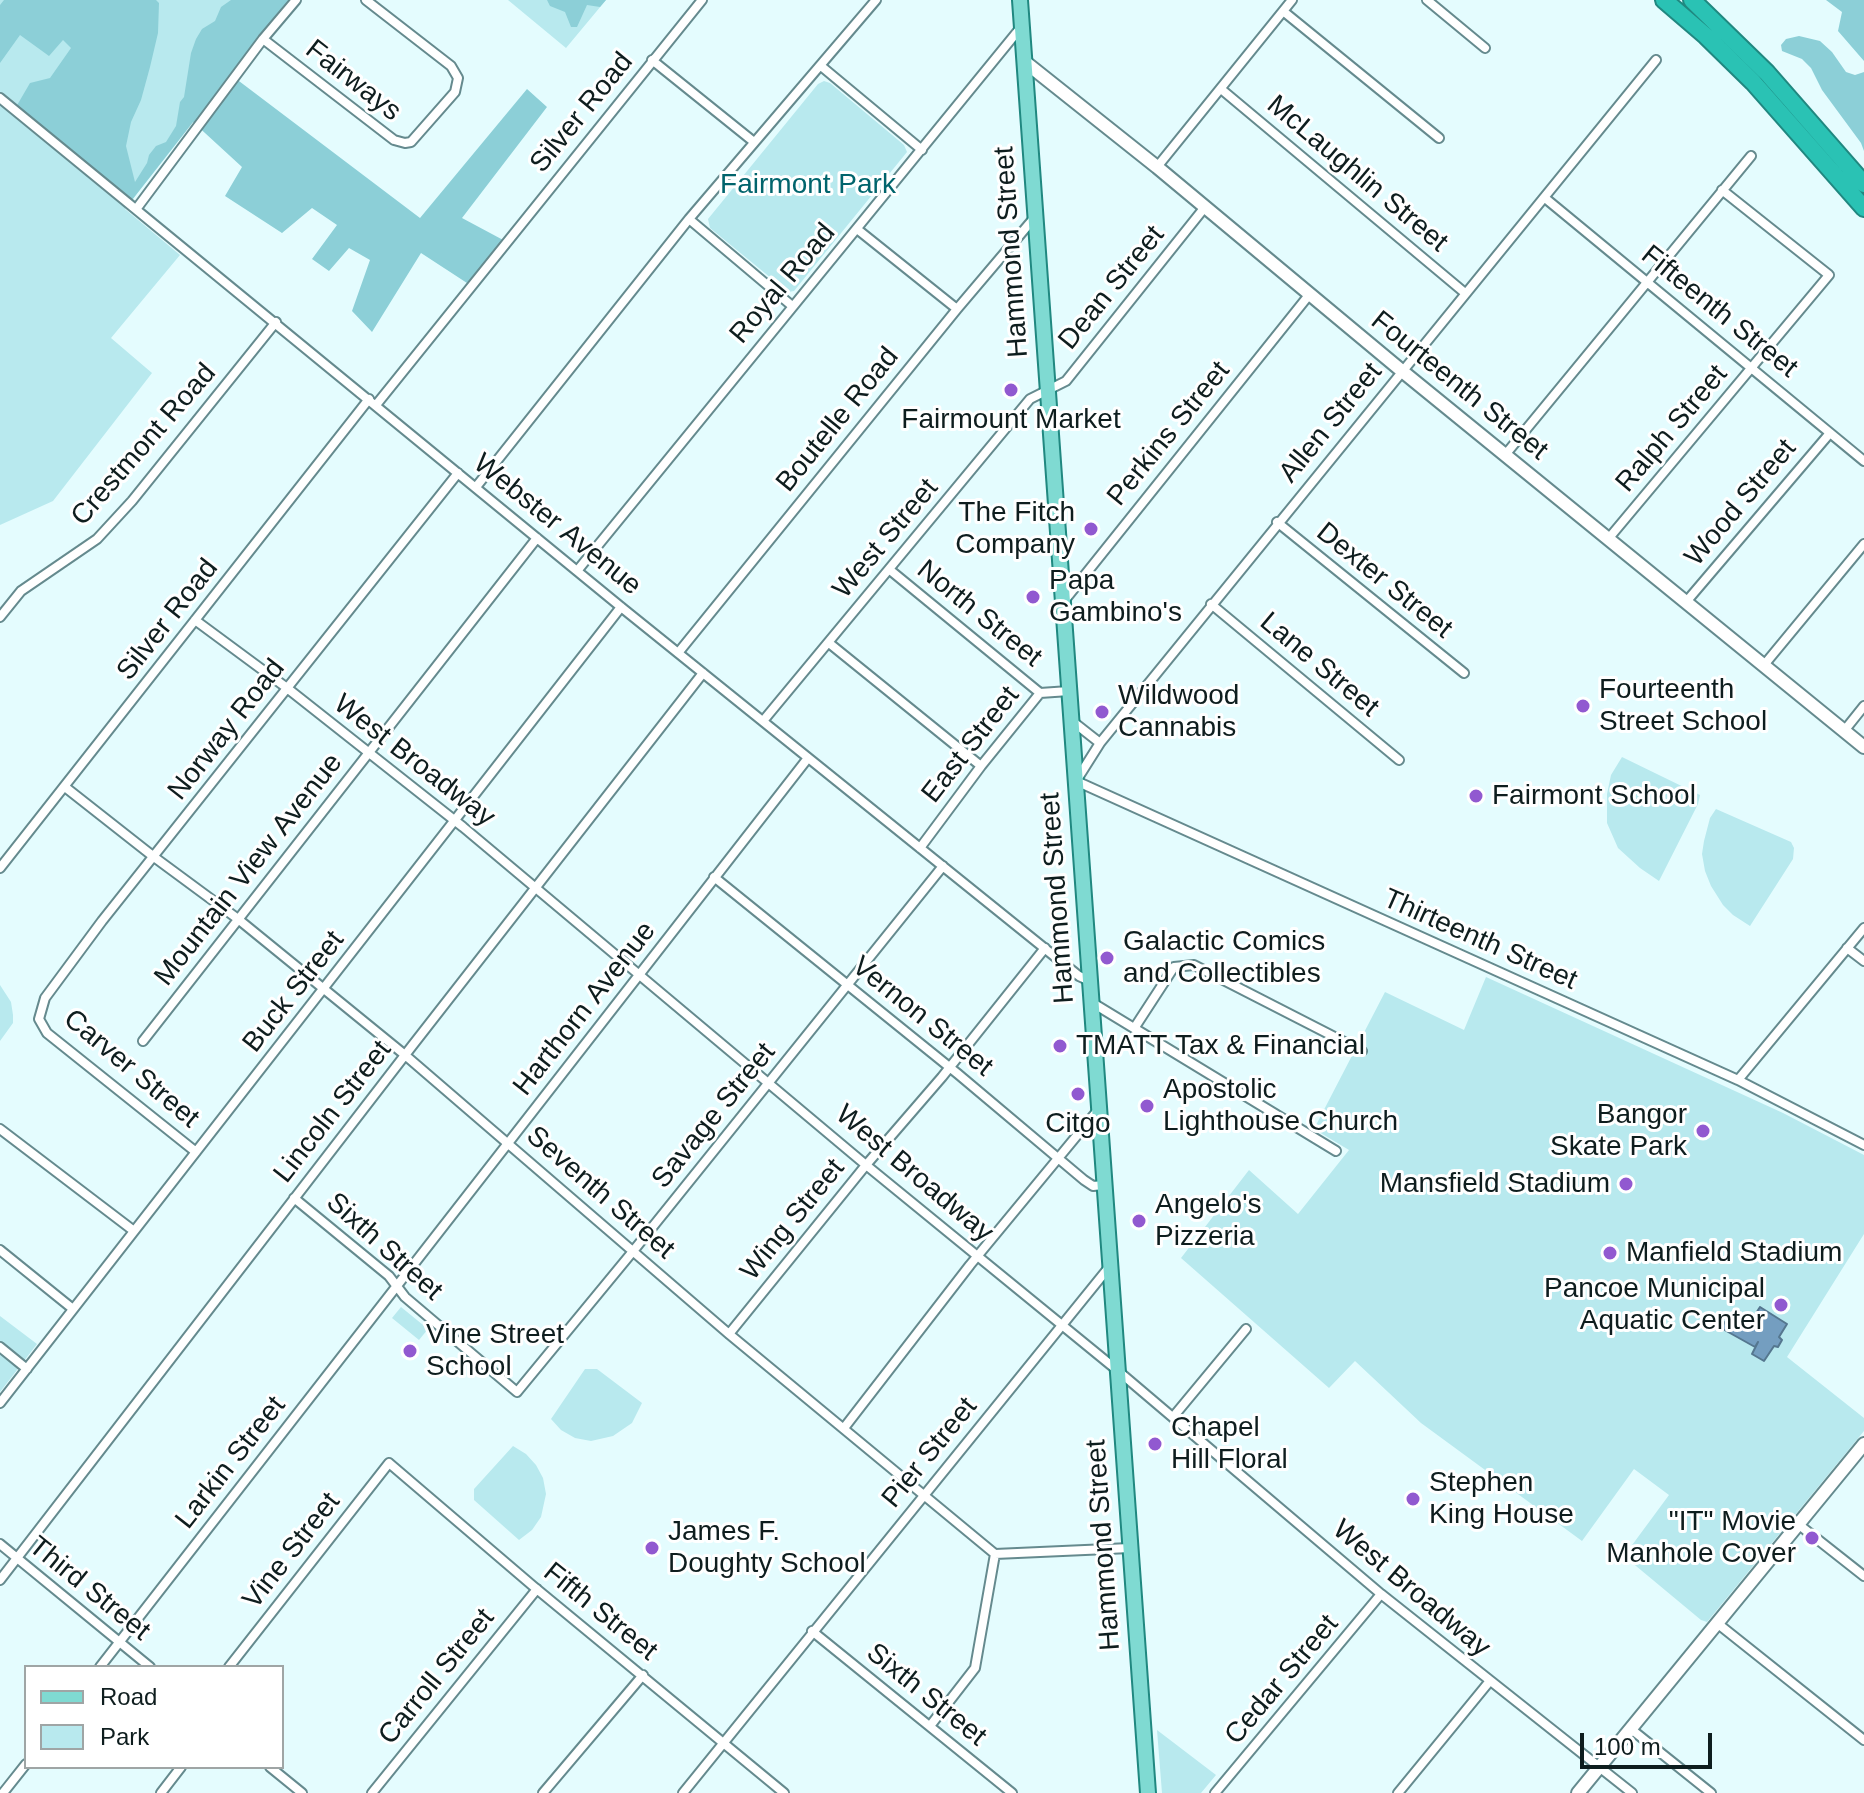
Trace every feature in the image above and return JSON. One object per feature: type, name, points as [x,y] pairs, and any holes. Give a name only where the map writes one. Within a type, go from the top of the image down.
[{"type":"highway","points":[[1664,0],[1753,82],[1864,208]]},
{"type":"highway","points":[[1692,0],[1767,73],[1864,184]]},
{"type":"main road","name":"Hammond Street","points":[[1020,0],[1148,1793]]},
{"type":"street","points":[[137,208],[263,39],[296,0]]},
{"type":"street","name":"Fairways","points":[[263,39],[394,140],[411,142],[455,92],[458,78],[451,66],[366,0]]},
{"type":"street","name":"Silver Road","points":[[0,867],[195,620],[702,0]]},
{"type":"street","points":[[476,487],[689,219],[876,0]]},
{"type":"street","points":[[1157,167],[1292,0]]},
{"type":"street","points":[[1427,0],[1485,48]]},
{"type":"street","points":[[1283,11],[1439,138]]},
{"type":"street","name":"Royal Road","points":[[577,571],[1022,25]]},
{"type":"street","points":[[652,60],[754,142]]},
{"type":"street","name":"Allen Street","points":[[1076,781],[1100,743],[1211,604],[1656,60]]},
{"type":"street","name":"Fourteenth Street","points":[[1025,62],[1864,747]]},
{"type":"street","points":[[821,66],[922,150]]},
{"type":"street","name":"McLaughlin Street","points":[[1221,89],[1465,293]]},
{"type":"street","name":"Webster Avenue","points":[[0,98],[621,607],[1079,976],[1090,981]]},
{"type":"street","points":[[1505,455],[1751,156]]},
{"type":"street","name":"Ralph Street","points":[[1609,538],[1829,275],[1722,190]]},
{"type":"street","name":"Fifteenth Street","points":[[1545,198],[1864,461]]},
{"type":"street","name":"Dean Street","points":[[1048,390],[1066,381],[1205,207]]},
{"type":"street","name":"Boutelle Road","points":[[678,653],[1036,216]]},
{"type":"street","points":[[689,219],[791,305]]},
{"type":"street","points":[[857,229],[957,309]]},
{"type":"street","name":"Perkins Street","points":[[1063,601],[1309,295]]},
{"type":"street","name":"Crestmont Road","points":[[0,617],[21,591],[97,539],[132,501],[276,322]]},
{"type":"street","name":"West Street","points":[[763,721],[1030,399],[1048,390]]},
{"type":"street","name":"Wood Street","points":[[1686,602],[1830,433]]},
{"type":"street","name":"Norway Road","points":[[39,1019],[45,998],[458,473]]},
{"type":"street","name":"Dexter Street","points":[[1277,522],[1464,673]]},
{"type":"street","name":"Mountain View Avenue","points":[[143,1041],[537,538]]},
{"type":"street","points":[[1764,665],[1864,544]]},
{"type":"street","name":"North Street","points":[[890,570],[1040,693]]},
{"type":"street","name":"Lane Street","points":[[1211,604],[1399,760]]},
{"type":"street","name":"Buck Street","points":[[0,1403],[621,607]]},
{"type":"street","name":"West Broadway","points":[[195,620],[287,688],[536,887],[1381,1594],[1632,1793]]},
{"type":"street","points":[[829,643],[981,766]]},
{"type":"street","name":"Lincoln Street","points":[[0,1580],[703,673]]},
{"type":"street","name":"East Street","points":[[920,848],[1040,693],[1069,691]]},
{"type":"street","points":[[1844,731],[1864,706]]},
{"type":"street","points":[[1071,720],[1100,743]]},
{"type":"street","name":"Harthorn Avenue","points":[[397,1286],[808,758]]},
{"type":"street","name":"Thirteenth Street","points":[[1076,781],[1738,1080],[1864,1145]]},
{"type":"street","name":"Seventh Street","points":[[65,787],[238,919],[405,1055],[729,1334],[995,1554]]},
{"type":"street","name":"Savage Street","points":[[517,1392],[943,866]]},
{"type":"street","name":"Vernon Street","points":[[714,877],[1093,1186],[1104,1185]]},
{"type":"street","points":[[1738,1080],[1864,928]]},
{"type":"street","name":"Wing Street","points":[[729,1334],[1045,948]]},
{"type":"street","points":[[1847,948],[1864,961]]},
{"type":"street","points":[[1135,1027],[1174,967],[1194,965],[1362,1051]]},
{"type":"street","points":[[1091,1002],[1336,1151]]},
{"type":"street","name":"Carver Street","points":[[39,1019],[47,1033],[196,1152]]},
{"type":"street","points":[[844,1428],[977,1256],[1099,1108]]},
{"type":"street","points":[[0,1129],[134,1231]]},
{"type":"street","name":"Sixth Street","points":[[294,1198],[389,1276],[405,1297],[517,1392]]},
{"type":"street","points":[[0,1250],[73,1309]]},
{"type":"street","name":"Pier Street","points":[[683,1793],[1110,1266]]},
{"type":"street","name":"Larkin Street","points":[[101,1665],[397,1286]]},
{"type":"street","points":[[1173,1417],[1246,1329]]},
{"type":"street","points":[[0,1347],[27,1369]]},
{"type":"street","points":[[1578,1793],[1864,1444]]},
{"type":"street","name":"Fifth Street","points":[[389,1463],[784,1793]]},
{"type":"street","name":"Vine Street","points":[[231,1665],[389,1463]]},
{"type":"street","points":[[1798,1524],[1864,1576]]},
{"type":"street","name":"Third Street","points":[[0,1544],[148,1665]]},
{"type":"street","points":[[930,1726],[975,1668],[995,1554],[1130,1548]]},
{"type":"street","name":"Carroll Street","points":[[372,1793],[537,1589]]},
{"type":"street","name":"Cedar Street","points":[[1216,1793],[1381,1594]]},
{"type":"street","points":[[1717,1623],[1864,1740]]},
{"type":"street","name":"Sixth Street","points":[[812,1631],[1012,1793]]},
{"type":"street","points":[[543,1793],[643,1675]]},
{"type":"street","points":[[1398,1793],[1489,1682]]},
{"type":"street","points":[[1631,1729],[1711,1793]]},
{"type":"street","points":[[3,1793],[24,1767]]},
{"type":"street","points":[[161,1793],[179,1769]]},
{"type":"street","points":[[272,1769],[302,1793]]},
{"type":"green space","points":[[0,0],[289,0],[125,209],[180,255],[111,338],[152,373],[53,501],[0,525]]},
{"type":"green space","points":[[508,0],[606,0],[566,48]]},
{"type":"green space","name":"Fairmont Park","points":[[824,81],[904,145],[907,152],[794,291],[788,292],[710,228],[708,219],[818,84]]},
{"type":"green space","points":[[1622,757],[1700,795],[1659,881],[1618,848],[1607,823],[1607,794],[1611,775]]},
{"type":"green space","points":[[1716,809],[1791,842],[1794,848],[1793,859],[1750,926],[1723,905],[1705,871],[1702,854],[1704,841],[1710,818]]},
{"type":"green space","points":[[1486,977],[1783,1113],[1864,1155],[1864,1234],[1787,1357],[1864,1418],[1864,1431],[1707,1622],[1624,1556],[1669,1495],[1634,1469],[1582,1541],[1421,1423],[1355,1361],[1329,1388],[1181,1258],[1249,1170],[1298,1214],[1349,1150],[1314,1129],[1385,992],[1464,1030]]},
{"type":"green space","points":[[0,985],[11,1002],[13,1023],[0,1041]]},
{"type":"green space","points":[[401,1307],[428,1329],[419,1340],[392,1318]]},
{"type":"green space","points":[[0,1316],[37,1344],[0,1392]]},
{"type":"green space","points":[[585,1369],[597,1369],[642,1403],[632,1423],[613,1436],[591,1441],[575,1438],[561,1430],[551,1419]]},
{"type":"green space","points":[[513,1446],[536,1465],[546,1494],[541,1517],[532,1530],[519,1540],[474,1500],[474,1489]]},
{"type":"green space","points":[[1157,1730],[1216,1775],[1201,1793],[1162,1793]]},
{"type":"shaded area","points":[[4,0],[156,0],[159,3],[158,33],[126,146],[135,182],[149,155],[156,146],[166,142],[176,126],[196,39],[202,29],[215,21],[221,7],[231,0],[289,0],[231,75],[420,218],[527,89],[547,107],[462,218],[505,241],[467,283],[421,253],[372,332],[352,311],[370,260],[349,248],[329,271],[312,259],[337,225],[312,208],[282,233],[225,196],[242,167],[193,122],[132,200],[16,107],[30,83],[50,78],[71,48],[63,40],[49,56],[20,35],[0,63],[0,5]]},
{"type":"shaded area","points":[[547,0],[606,0],[600,7],[587,5],[577,27],[571,27],[565,12],[550,6]]},
{"type":"shaded area","points":[[1826,0],[1864,0],[1864,61],[1838,31],[1842,12]]},
{"type":"shaded area","points":[[1799,36],[1820,41],[1846,72],[1855,75],[1864,72],[1864,151],[1822,90],[1811,68],[1802,59],[1782,51],[1781,45],[1786,39]]},
{"type":"shaded area","points":[[1760,1307],[1787,1324],[1779,1337],[1782,1340],[1778,1347],[1774,1346],[1764,1361],[1752,1354],[1758,1342],[1755,1347],[1721,1328],[1729,1316],[1751,1321]]},
{"type":"place","name":"Fairmount Market","points":[[1011,390]]},
{"type":"place","name":"The Fitch Company","points":[[1091,529]]},
{"type":"place","name":"Papa Gambino's","points":[[1033,597]]},
{"type":"place","name":"Fourteenth Street School","points":[[1583,706]]},
{"type":"place","name":"Wildwood Cannabis","points":[[1102,712]]},
{"type":"place","name":"Fairmont School","points":[[1476,796]]},
{"type":"place","name":"Galactic Comics and Collectibles","points":[[1107,958]]},
{"type":"place","name":"TMATT Tax & Financial","points":[[1060,1046]]},
{"type":"place","name":"Citgo","points":[[1078,1094]]},
{"type":"place","name":"Apostolic Lighthouse Church","points":[[1147,1106]]},
{"type":"place","name":"Bangor Skate Park","points":[[1703,1131]]},
{"type":"place","name":"Mansfield Stadium","points":[[1626,1184]]},
{"type":"place","name":"Angelo's Pizzeria","points":[[1139,1221]]},
{"type":"place","name":"Manfield Stadium","points":[[1610,1253]]},
{"type":"place","name":"Pancoe Municipal Aquatic Center","points":[[1781,1305]]},
{"type":"place","name":"Vine Street School","points":[[410,1351]]},
{"type":"place","name":"Chapel Hill Floral","points":[[1155,1444]]},
{"type":"place","name":"Stephen King House","points":[[1413,1499]]},
{"type":"place","name":"\"IT\" Movie Manhole Cover","points":[[1812,1538]]},
{"type":"place","name":"James F. Doughty School","points":[[652,1548]]}]
